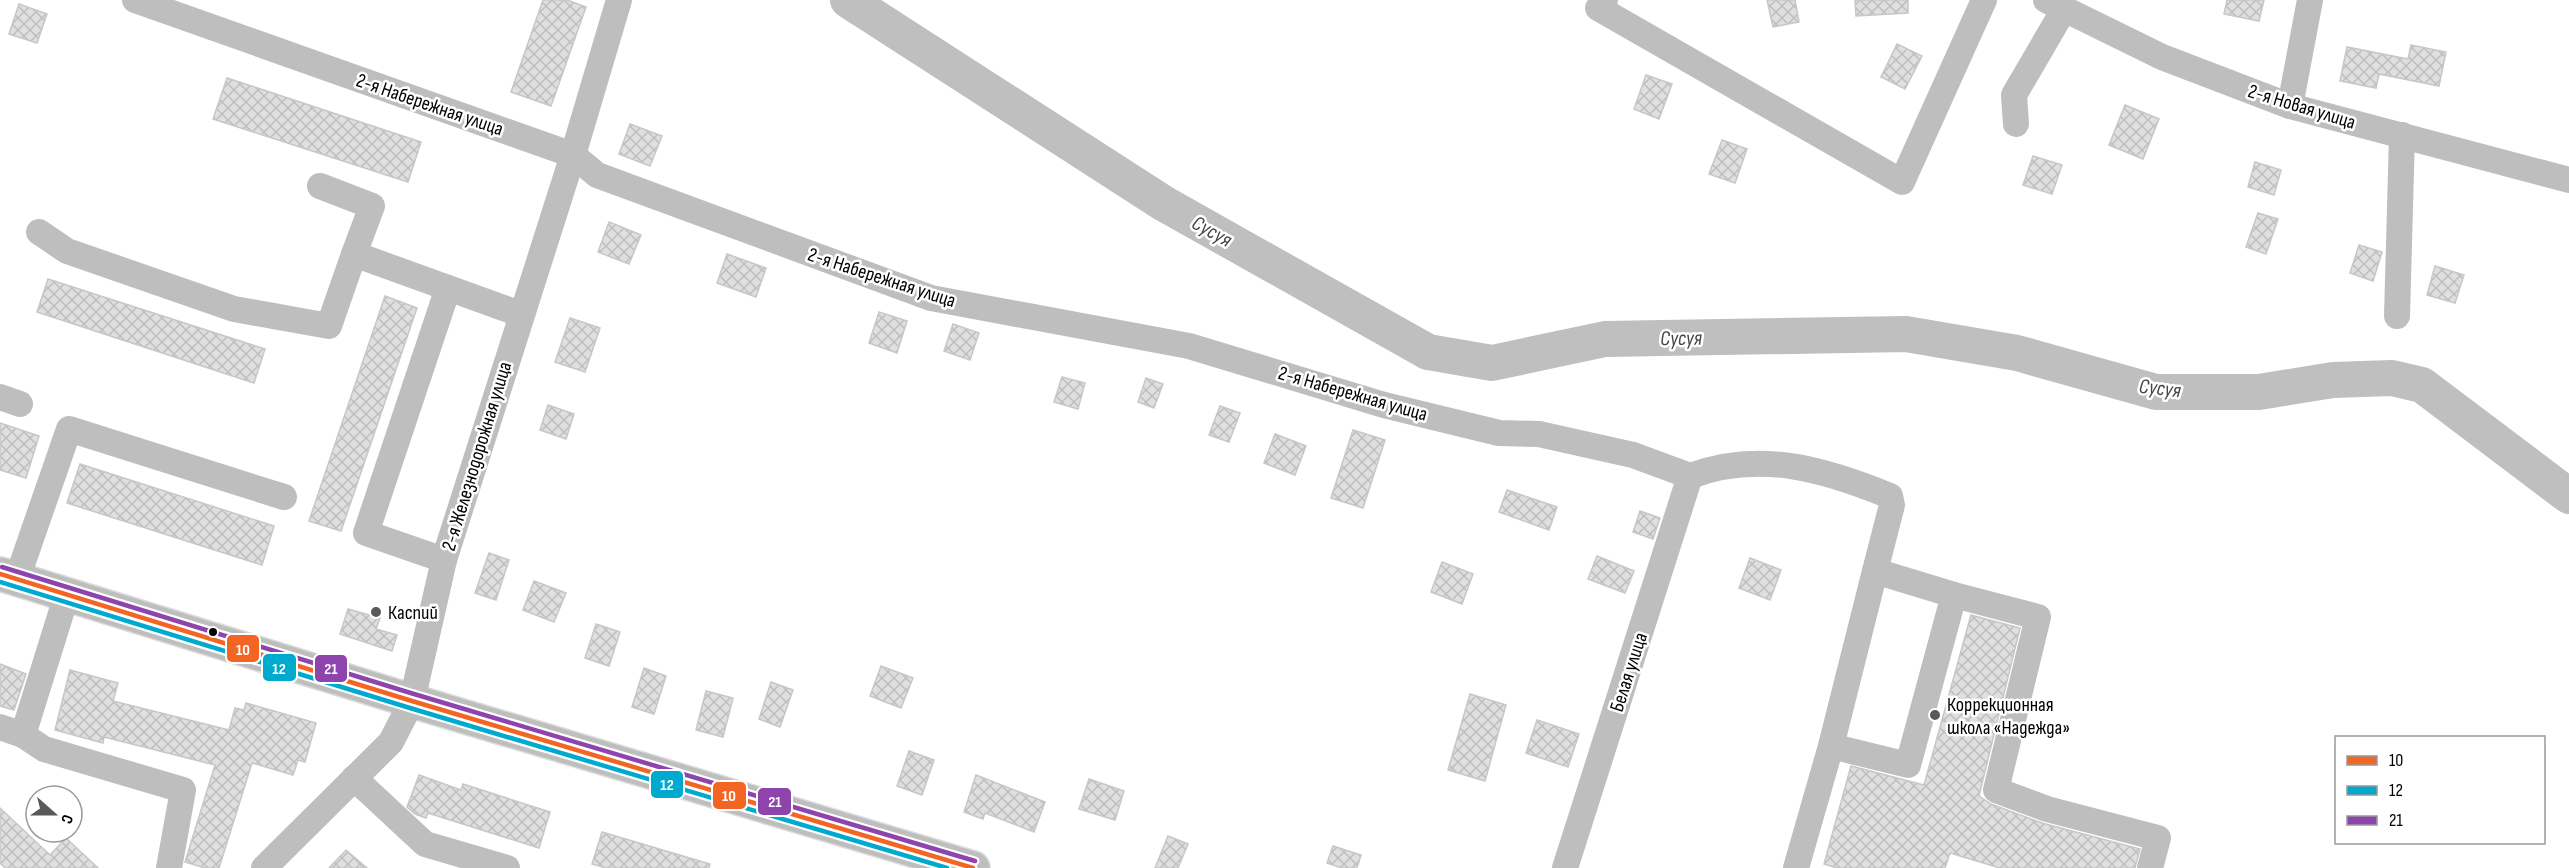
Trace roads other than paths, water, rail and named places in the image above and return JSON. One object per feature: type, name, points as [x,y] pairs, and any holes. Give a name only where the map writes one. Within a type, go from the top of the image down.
[{"type":"main road","points":[[9,576],[960,866]]},
{"type":"street","name":"2-я Набережная улица","points":[[135,0],[573,155],[597,175],[931,298],[1189,346],[1384,405],[1499,433],[1539,434],[1633,455],[1690,476]]},
{"type":"street","name":"2-я Железнодорожная улица","points":[[264,868],[391,742],[412,700],[444,560],[520,314],[573,155],[619,0]]},
{"type":"street","points":[[1605,0],[1598,8],[1902,182],[1984,0]]},
{"type":"street","points":[[2290,106],[2310,0]]},
{"type":"street","points":[[2016,124],[2014,95],[2054,5]]},
{"type":"street","name":"2-я Новая улица","points":[[2054,5],[2162,57],[2290,106],[2569,180]]},
{"type":"street","points":[[2397,316],[2402,135]]},
{"type":"street","points":[[39,232],[67,251],[234,309],[329,326],[372,206],[320,186]]},
{"type":"street","points":[[354,254],[520,314]]},
{"type":"street","points":[[444,560],[366,533],[448,288]]},
{"type":"street","points":[[9,576],[69,429],[284,497]]},
{"type":"street","points":[[1690,476],[1713,467],[1776,462],[1830,474],[1890,495],[1892,505],[1831,746],[1796,868]]},
{"type":"street","name":"Белая улица","points":[[1565,868],[1690,476]]},
{"type":"street","points":[[1875,570],[1954,595],[2038,617],[1996,790],[2047,809],[2158,838],[2150,868]]},
{"type":"street","points":[[67,594],[12,731],[44,749],[183,790],[169,868]]},
{"type":"street","points":[[1831,746],[1908,765],[1954,595]]},
{"type":"street","points":[[354,778],[425,844],[436,858],[507,868]]},
{"type":"waterway","name":"Сусуя","points":[[848,0],[1163,203],[1428,352],[1492,363],[1605,339],[1906,334],[2017,353],[2156,392],[2259,392],[2333,380],[2392,378],[2422,385],[2569,496]]},
{"type":"place","name":"Каспий","points":[[376,612]]},
{"type":"place","name":"Коррекционная школа «Надежда»","points":[[1935,715]]}]
